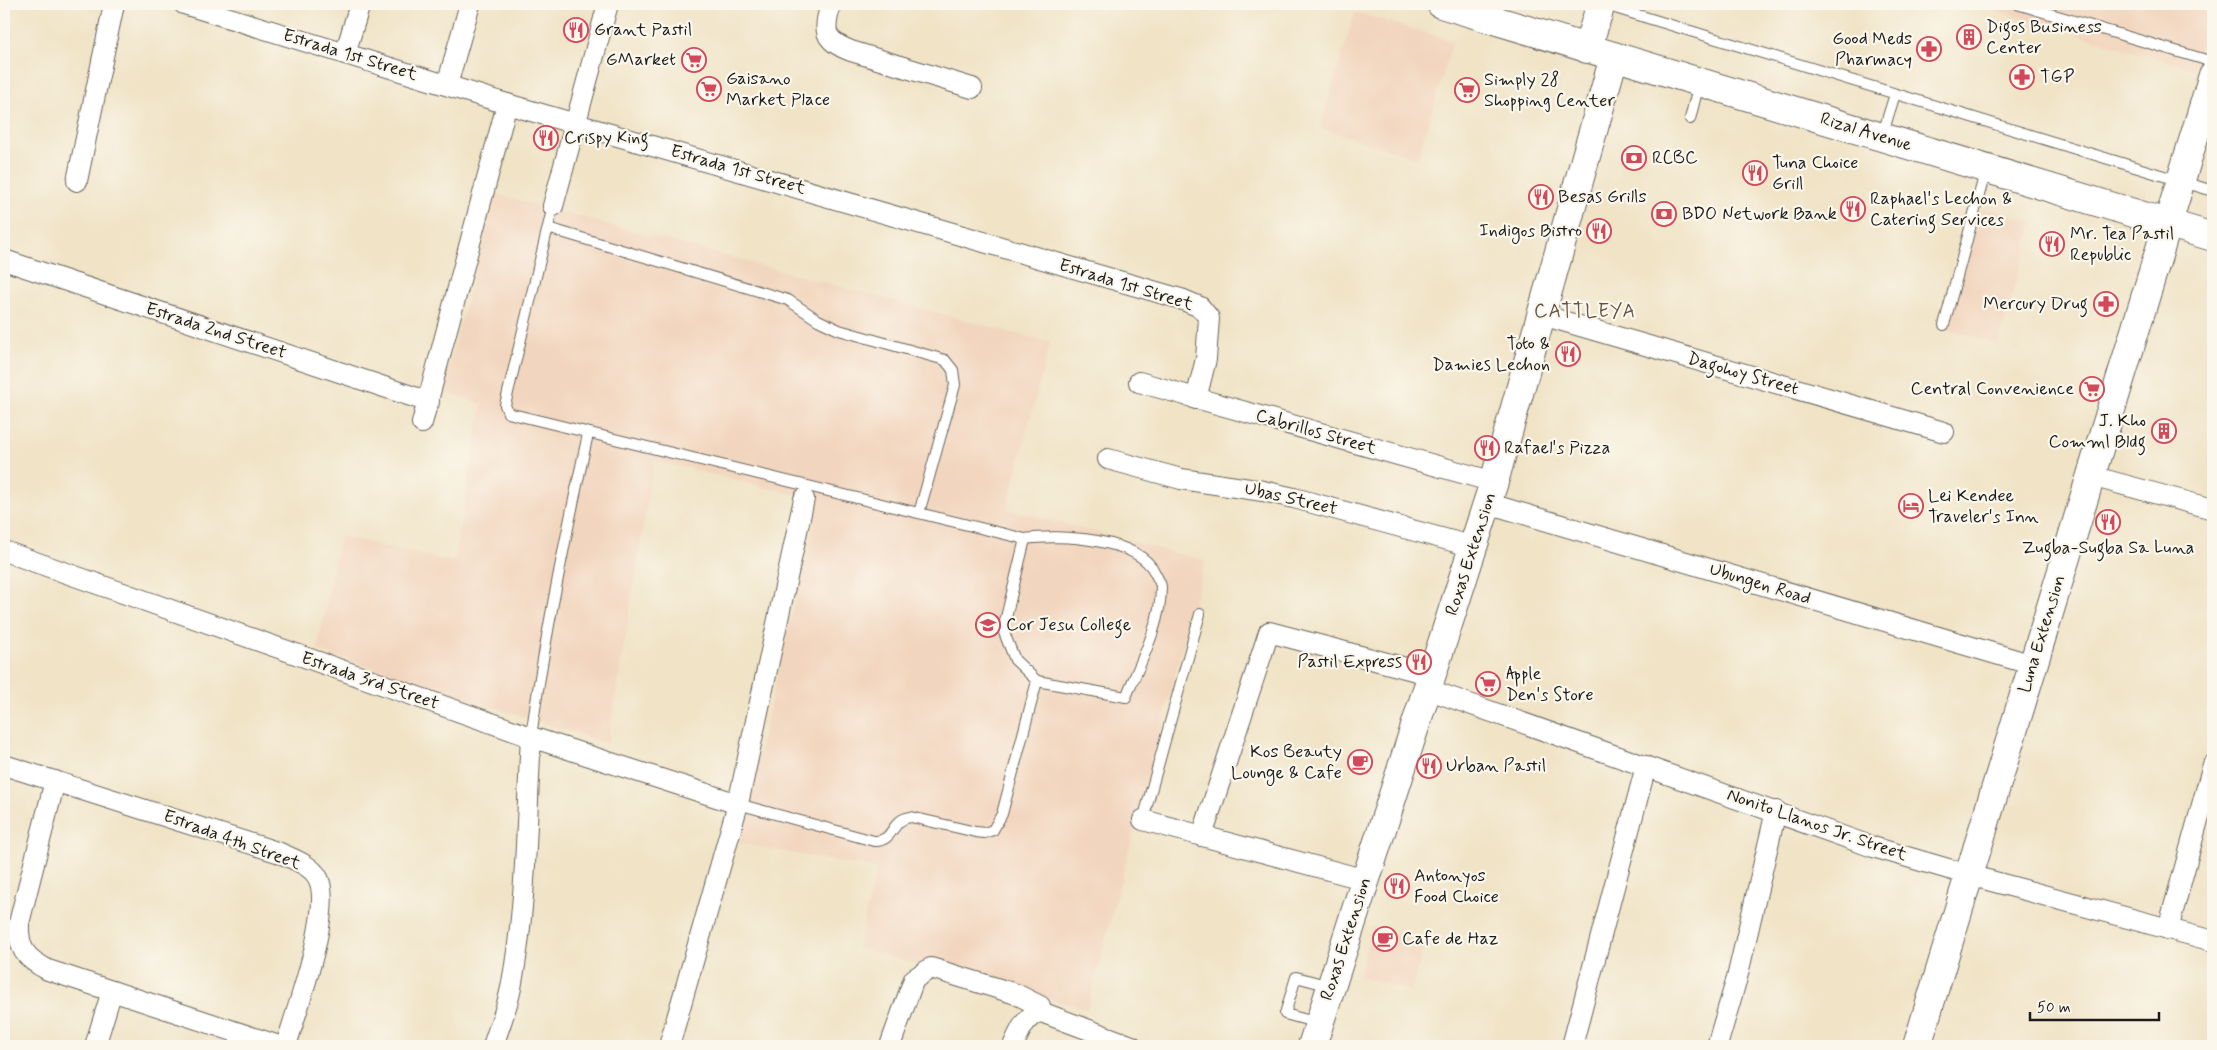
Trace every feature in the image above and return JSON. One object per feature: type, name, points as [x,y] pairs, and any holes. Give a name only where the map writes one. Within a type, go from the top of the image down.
[{"type":"main road","name":"Rizal Avenue","points":[[1441,4],[2213,237]]},
{"type":"main road","points":[[1500,4],[1518,28]]},
{"type":"main road","points":[[1587,49],[1601,4]]},
{"type":"main road","name":"Roxas Extension","points":[[1316,1035],[1474,547],[1542,315],[1614,57]]},
{"type":"main road","name":"Luna Extension","points":[[1917,1046],[2213,75]]},
{"type":"street","points":[[77,181],[114,4]]},
{"type":"street","name":"Estrada 1st Street","points":[[184,4],[507,104],[1181,299],[1200,307],[1209,318],[1206,359],[1196,399]]},
{"type":"street","points":[[345,54],[360,4]]},
{"type":"street","points":[[447,85],[470,4]]},
{"type":"street","points":[[553,206],[608,4]]},
{"type":"street","points":[[831,4],[826,22],[826,32],[829,39],[835,44],[851,51],[972,88]]},
{"type":"street","points":[[422,423],[507,104]]},
{"type":"street","name":"Estrada 2nd Street","points":[[4,260],[429,402]]},
{"type":"street","name":"Dagohoy Street","points":[[1542,315],[1944,432]]},
{"type":"street","name":"Cabrillos Street","points":[[1139,382],[1490,492]]},
{"type":"street","name":"Ubas Street","points":[[1108,459],[1165,475],[1294,498],[1474,547]]},
{"type":"street","points":[[2091,476],[2213,509]]},
{"type":"street","name":"Ubungen Road","points":[[1490,492],[2033,665]]},
{"type":"street","points":[[669,1046],[738,804],[805,493]]},
{"type":"street","name":"Estrada 3rd Street","points":[[4,551],[531,738],[738,804]]},
{"type":"street","name":"Nonito Llanos Jr. Street","points":[[1202,836],[1269,632],[1430,682],[1646,766],[1874,846],[1969,875],[2213,941]]},
{"type":"street","points":[[493,1046],[511,989],[517,946],[523,888],[531,738]]},
{"type":"street","name":"Estrada 4th Street","points":[[4,765],[280,854],[312,870],[322,887],[321,925],[286,1046]]},
{"type":"street","points":[[2168,929],[2213,765]]},
{"type":"street","points":[[1572,1046],[1646,766]]},
{"type":"street","points":[[55,781],[19,923],[20,945],[27,956],[48,970],[279,1046]]},
{"type":"street","points":[[1717,1046],[1741,961],[1776,811]]},
{"type":"street","points":[[1144,820],[1366,880]]},
{"type":"street","points":[[890,1046],[914,979],[931,968],[1016,994],[1040,1006],[1041,1012]]},
{"type":"street","points":[[95,1046],[112,991]]},
{"type":"street","points":[[1013,1046],[1026,1022],[1033,1014],[1041,1012],[1132,1046]]},
{"type":"lane","points":[[1601,4],[2213,191]]},
{"type":"lane","points":[[2017,4],[2213,62]]},
{"type":"lane","points":[[1690,119],[1699,82]]},
{"type":"lane","points":[[1881,137],[1895,94]]},
{"type":"lane","points":[[1944,325],[1986,168]]},
{"type":"lane","points":[[553,206],[505,409],[512,416],[588,434],[805,493],[919,513],[1025,539],[1050,536],[1076,537],[1128,548],[1151,564],[1161,586],[1157,613],[1149,643],[1126,697],[1037,681],[1015,660],[1003,630],[1025,539]]},
{"type":"lane","points":[[548,228],[788,300],[818,320],[839,330],[945,360],[953,370],[955,385],[919,513]]},
{"type":"lane","points":[[531,738],[544,648],[588,434]]},
{"type":"lane","points":[[1144,820],[1200,614]]},
{"type":"lane","points":[[738,804],[880,841],[889,836],[898,821],[911,817],[976,832],[984,833],[993,830],[1002,814],[1037,681]]},
{"type":"lane","points":[[1316,1035],[1285,1014],[1296,977],[1331,986]]},
{"type":"shaded area","points":[[1975,4],[2213,4],[2193,69]]},
{"type":"shaded area","points":[[1355,12],[1453,41],[1418,158],[1320,128]]},
{"type":"shaded area","name":"Cor Jesu College","points":[[495,194],[1050,343],[1007,509],[1205,561],[1087,1009],[857,948],[877,869],[738,843],[818,500],[654,460],[608,744],[317,650],[340,536],[454,562],[482,404],[442,391]]},
{"type":"shaded area","points":[[1982,207],[2033,222],[1998,344],[1947,329]]},
{"type":"shaded area","points":[[1372,927],[1425,942],[1411,991],[1359,976]]},
{"type":"place","name":"Grant Pastil","points":[[576,30]]},
{"type":"place","name":"Digos Business Center","points":[[1969,37]]},
{"type":"place","name":"Good Meds Pharmacy","points":[[1929,49]]},
{"type":"place","name":"GMarket","points":[[694,60]]},
{"type":"place","name":"TGP","points":[[2022,77]]},
{"type":"place","name":"Gaisano Market Place","points":[[709,89]]},
{"type":"place","name":"Simply 28 Shopping Center","points":[[1467,90]]},
{"type":"place","name":"Crispy King","points":[[546,138]]},
{"type":"place","name":"RCBC","points":[[1634,158]]},
{"type":"place","name":"Tuna Choice Grill","points":[[1755,173]]},
{"type":"place","name":"Besas Grills","points":[[1541,197]]},
{"type":"place","name":"Raphael's Lechon & Catering Services","points":[[1853,209]]},
{"type":"place","name":"BDO Network Bank","points":[[1664,214]]},
{"type":"place","name":"Indigos Bistro","points":[[1599,231]]},
{"type":"place","name":"Mr. Tea Pastil Republic","points":[[2052,244]]},
{"type":"place","name":"Mercury Drug","points":[[2106,304]]},
{"type":"place","name":"Toto & Damies Lechon","points":[[1568,354]]},
{"type":"place","name":"Central Convenience","points":[[2092,389]]},
{"type":"place","name":"J. Kho Comml Bldg","points":[[2164,431]]},
{"type":"place","name":"Rafael's Pizza","points":[[1487,448]]},
{"type":"place","name":"Lei Kendee Traveler's Inn","points":[[1911,506]]},
{"type":"place","name":"Zugba-Sugba Sa Luna","points":[[2108,522]]},
{"type":"place","name":"Cor Jesu College","points":[[988,625]]},
{"type":"place","name":"Pastil Express","points":[[1419,662]]},
{"type":"place","name":"Apple Den's Store","points":[[1488,684]]},
{"type":"place","name":"Kos Beauty Lounge & Cafe","points":[[1360,762]]},
{"type":"place","name":"Urban Pastil","points":[[1429,766]]},
{"type":"place","name":"Antonyos Food Choice","points":[[1397,886]]},
{"type":"place","name":"Cafe de Haz","points":[[1385,939]]},
{"type":"district","name":"CATTLEYA","points":[[1585,311]]}]
